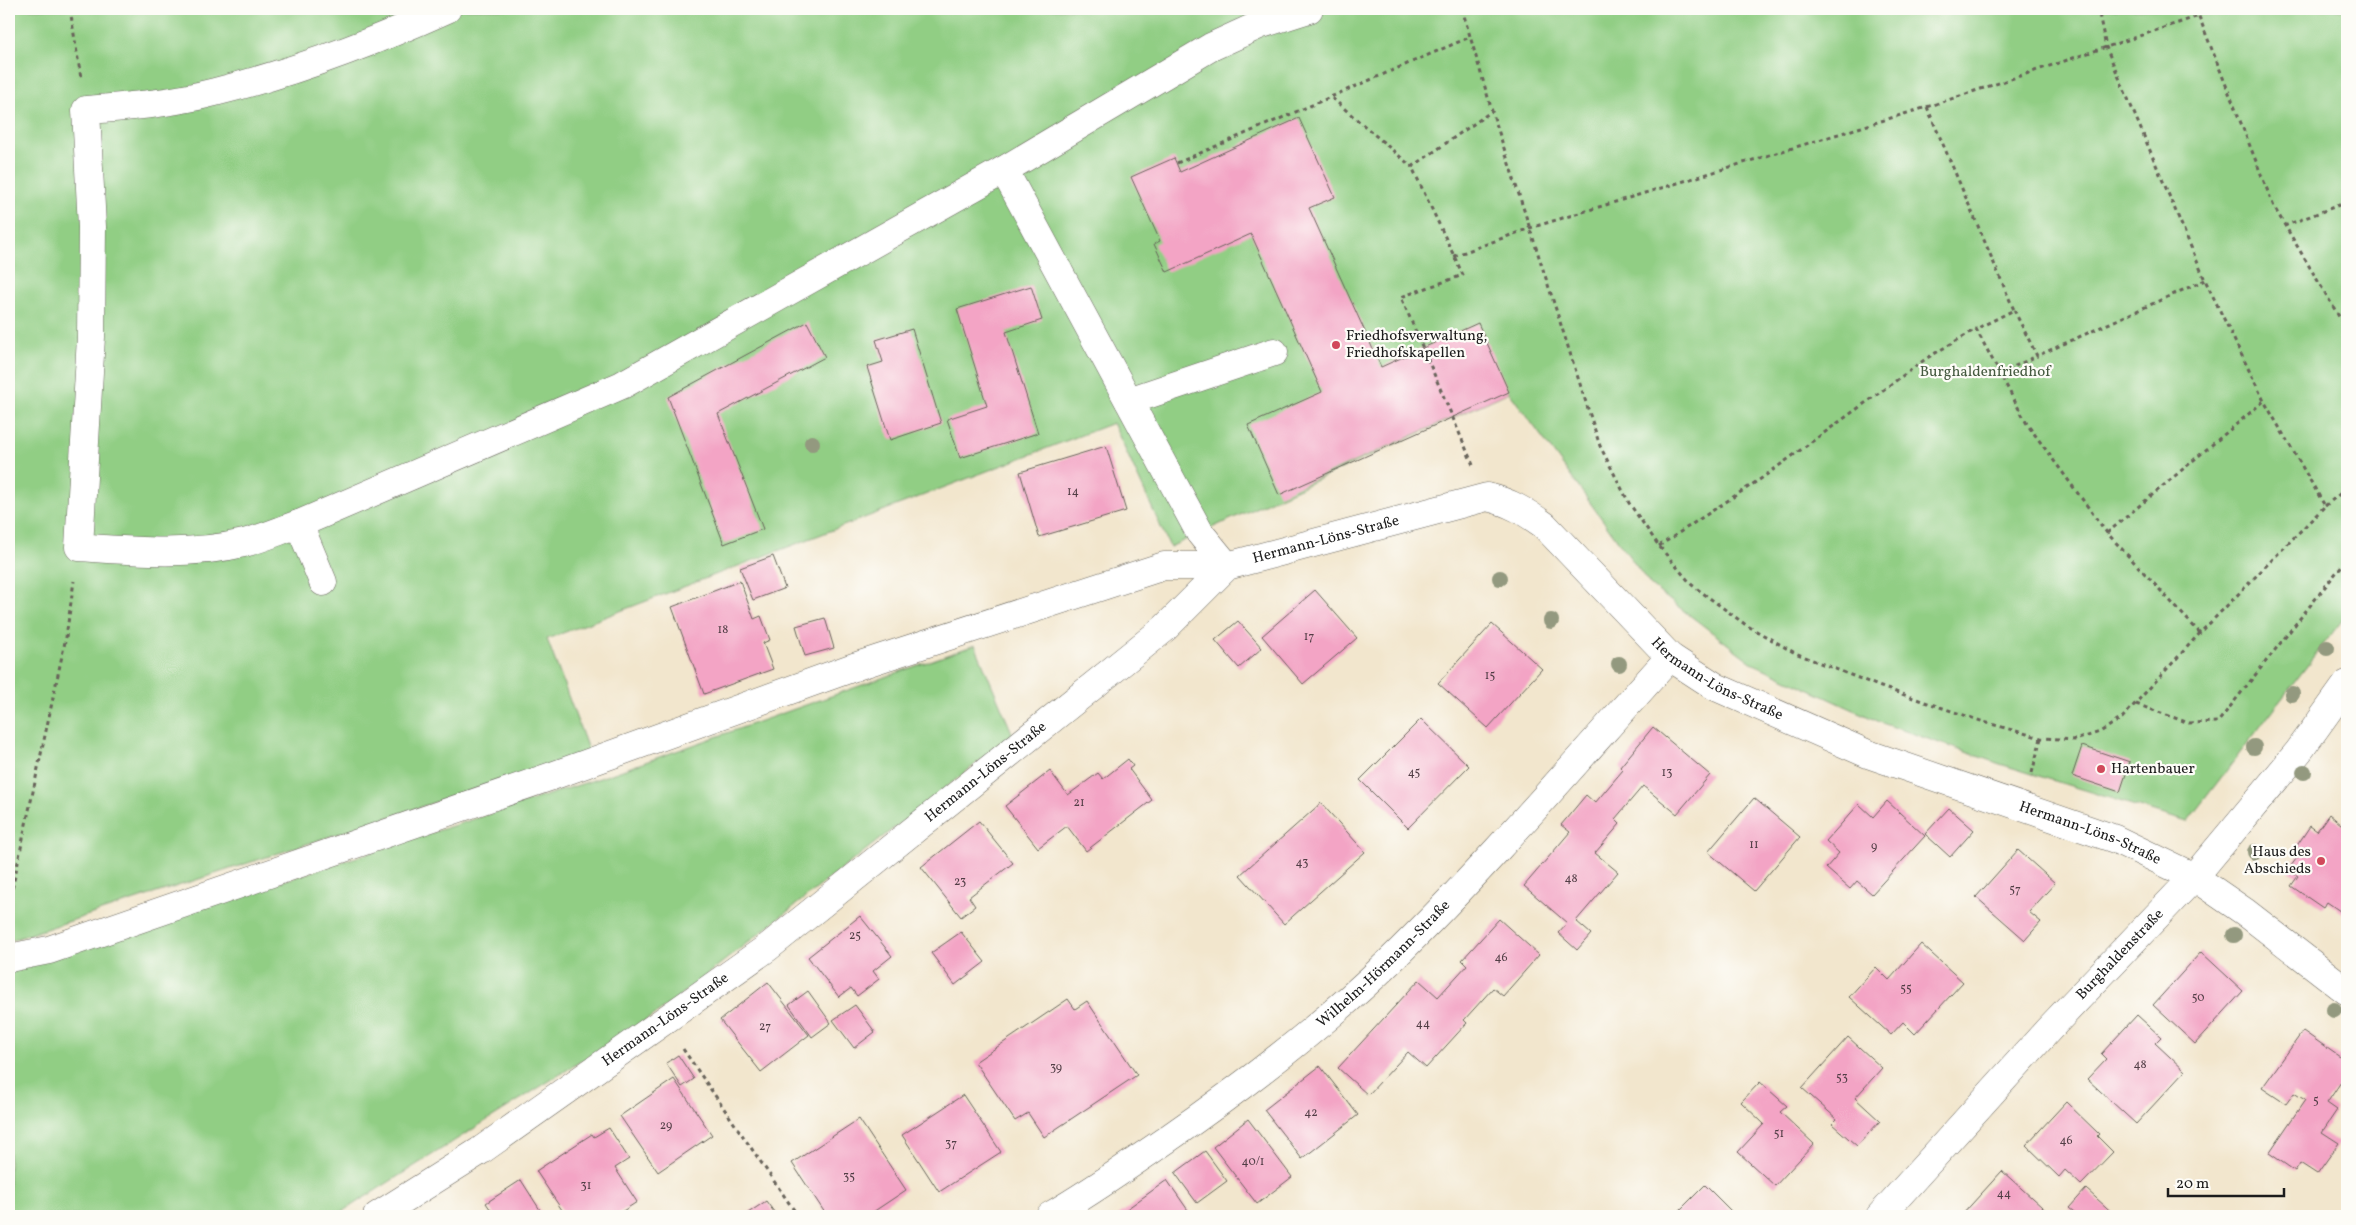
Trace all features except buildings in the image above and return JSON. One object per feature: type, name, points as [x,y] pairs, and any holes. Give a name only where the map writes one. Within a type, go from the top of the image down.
[{"type":"street","points":[[447,9],[384,37],[305,66],[213,93],[141,106],[86,110],[92,227],[91,337],[79,547],[146,552],[196,551],[245,543],[299,524],[622,385],[1004,170],[1211,47],[1254,17],[1309,9]]},
{"type":"street","points":[[1004,170],[1200,532],[1227,566]]},
{"type":"street","points":[[1129,401],[1274,352]]},
{"type":"street","name":"Hermann-Löns-Straße","points":[[377,1216],[480,1151],[665,1022],[767,948],[1164,628],[1227,566],[1487,497],[1505,501],[1521,508],[1544,525],[1670,657],[1716,686],[1868,754],[2115,838],[2194,877],[2245,912],[2347,991]]},
{"type":"street","points":[[299,524],[323,582]]},
{"type":"street","points":[[9,958],[49,950],[543,779],[857,666],[1164,566],[1227,566]]},
{"type":"street","name":"Wilhelm-Hörmann-Straße","points":[[1050,1216],[1085,1196],[1228,1097],[1314,1029],[1382,968],[1472,876],[1670,657]]},
{"type":"street","name":"Burghaldenstraße","points":[[1880,1216],[2048,1030],[2194,877],[2299,750],[2347,684]]},
{"type":"path","points":[[70,9],[77,53]]},
{"type":"path","points":[[1462,9],[1492,111],[1600,446],[1629,503],[1659,546],[1692,585],[1746,625],[1795,652],[1881,686],[1984,722],[2041,738],[2075,740],[2100,732],[2122,718],[2200,633],[2325,506],[2347,488]]},
{"type":"path","points":[[2098,9],[2106,47],[2206,280],[2264,401],[2325,506]]},
{"type":"path","points":[[2196,9],[2274,207],[2347,330]]},
{"type":"path","points":[[1454,256],[1530,228],[1927,107],[2199,16]]},
{"type":"path","points":[[1177,163],[1470,38]]},
{"type":"path","points":[[1332,98],[1412,167],[1462,275],[1401,297],[1487,497]]},
{"type":"path","points":[[1927,107],[2014,310],[2037,356]]},
{"type":"path","points":[[1412,167],[1492,111]]},
{"type":"path","points":[[2284,226],[2347,202]]},
{"type":"path","points":[[2000,373],[2206,280]]},
{"type":"path","points":[[1659,546],[1762,478],[1927,358],[1976,329],[2014,310]]},
{"type":"path","points":[[1976,329],[2027,424],[2106,533],[2200,633]]},
{"type":"path","points":[[2106,533],[2264,401]]},
{"type":"path","points":[[9,904],[66,637],[79,547]]},
{"type":"path","points":[[2136,704],[2189,722],[2218,722],[2347,559]]},
{"type":"path","points":[[665,1022],[798,1216]]},
{"type":"green space","name":"Burghaldenfriedhof","points":[[9,9],[2347,9],[2347,614],[2187,822],[2000,764],[1882,723],[1754,664],[1651,586],[1509,392],[1170,547],[1113,423],[547,639],[589,752],[9,941]]},
{"type":"green space","points":[[975,645],[1013,735],[659,1012],[335,1216],[9,1216],[9,970],[600,778]]},
{"type":"place","name":"Friedhofsverwaltung, Friedhofskapellen","points":[[1336,345]]},
{"type":"place","name":"Hartenbauer","points":[[2101,769]]},
{"type":"place","name":"Haus des Abschieds","points":[[2321,861]]}]
